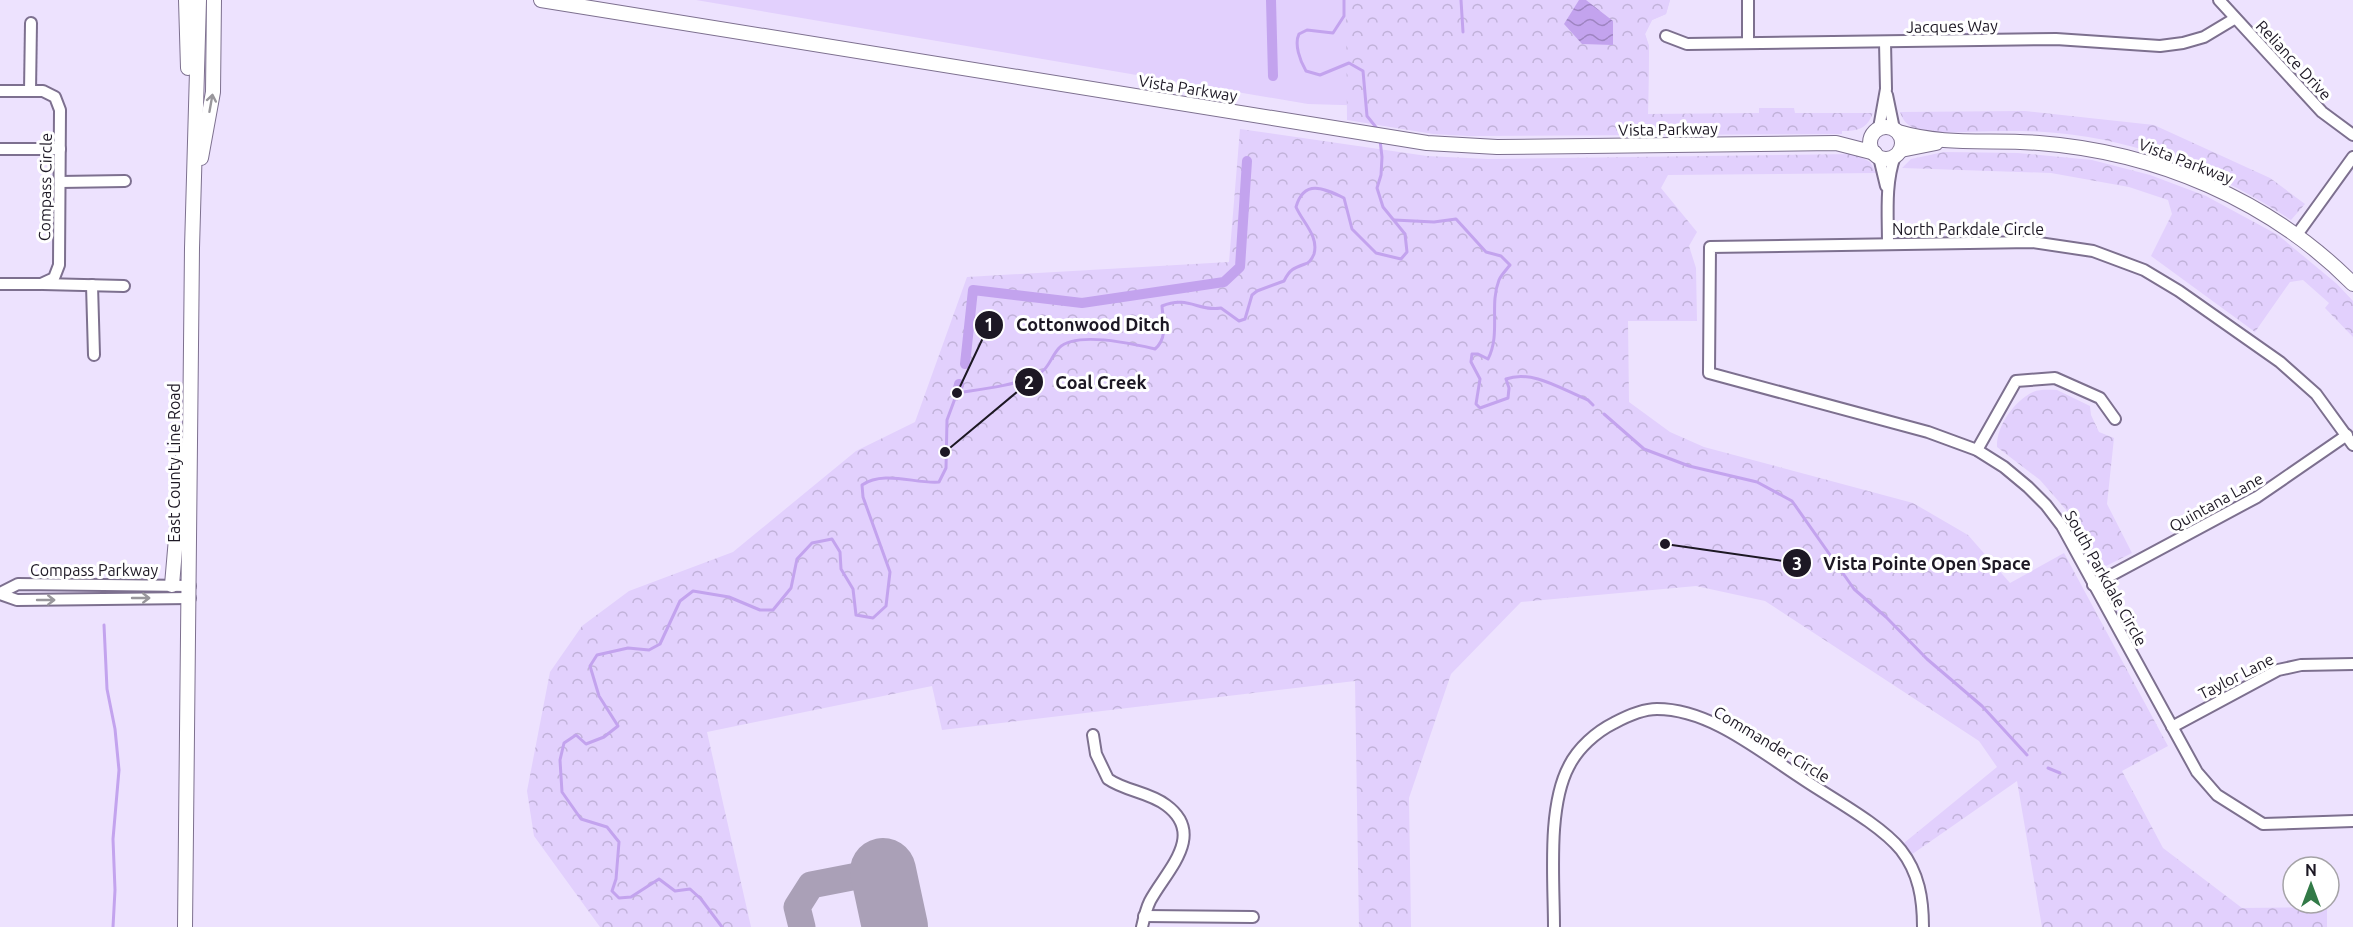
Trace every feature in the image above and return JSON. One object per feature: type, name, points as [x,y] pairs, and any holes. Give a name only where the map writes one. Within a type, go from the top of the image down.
[{"type":"street","points":[[186,0],[193,202]]},
{"type":"street","name":"East County Line Road","points":[[185,927],[193,202],[199,0]]},
{"type":"street","points":[[193,202],[213,92],[214,0]]},
{"type":"street","name":"Vista Parkway","points":[[541,0],[1427,143],[1497,147],[1836,143],[1876,132]]},
{"type":"street","points":[[1748,0],[1748,42]]},
{"type":"street","name":"Reliance Drive","points":[[2218,0],[2322,112],[2353,135]]},
{"type":"street","name":"Jacques Way","points":[[1666,36],[1687,44],[2056,39],[2160,46],[2204,37],[2234,19]]},
{"type":"street","points":[[30,91],[31,23]]},
{"type":"street","points":[[1885,42],[1886,89],[1896,130],[1902,141],[1892,165],[1888,198],[1888,244]]},
{"type":"street","points":[[1886,89],[1876,132],[1870,145],[1877,155],[1888,198]]},
{"type":"street","name":"Compass Circle","points":[[0,91],[43,91],[56,97],[60,110],[59,265],[54,278],[41,284]]},
{"type":"street","points":[[1876,132],[1885,127],[1896,130]]},
{"type":"street","name":"Vista Parkway","points":[[1896,130],[1944,142],[2059,144],[2133,158],[2198,180],[2230,195],[2296,236],[2353,284]]},
{"type":"street","name":"Vista Parkway","points":[[1898,153],[1944,142]]},
{"type":"street","name":"Vista Parkway","points":[[1836,143],[1877,155]]},
{"type":"street","points":[[0,149],[60,149]]},
{"type":"street","points":[[1877,155],[1890,158],[1898,153]]},
{"type":"street","points":[[2296,236],[2353,157]]},
{"type":"street","points":[[60,182],[125,181]]},
{"type":"street","name":"North Parkdale Circle","points":[[1710,301],[1710,247],[2032,242],[2093,251],[2127,262],[2179,291],[2280,362],[2316,394],[2350,440]]},
{"type":"street","points":[[0,284],[124,286]]},
{"type":"street","points":[[92,285],[94,355]]},
{"type":"street","name":"South Parkdale Circle","points":[[1710,301],[1709,373],[1928,432],[1977,450],[2004,467],[2046,505],[2062,526],[2172,727],[2206,784],[2217,795],[2263,824],[2353,821]]},
{"type":"street","points":[[172,585],[192,349]]},
{"type":"street","points":[[1977,450],[2016,381],[2055,378],[2100,398],[2115,419]]},
{"type":"street","name":"Quintana Lane","points":[[2093,585],[2257,497],[2350,440]]},
{"type":"street","name":"Compass Parkway","points":[[0,593],[18,584],[172,585],[190,592]]},
{"type":"street","name":"Compass Parkway","points":[[0,593],[17,600],[190,592]]},
{"type":"street","name":"Taylor Lane","points":[[2172,727],[2278,670],[2301,665],[2353,664]]},
{"type":"street","name":"Commander Circle","points":[[1554,927],[1555,812],[1569,766],[1584,746],[1603,728],[1629,715],[1655,709],[1683,712],[1710,721],[1882,832],[1900,850],[1911,868],[1923,899],[1923,927]]},
{"type":"street","points":[[1094,735],[1096,754],[1108,779],[1162,803],[1173,811],[1182,824],[1185,834],[1182,848],[1150,901],[1143,921],[1254,917]]},
{"type":"green space","points":[[696,0],[1670,0],[1666,14],[1652,20],[1645,34],[1649,46],[1648,114],[1308,104]]},
{"type":"green space","points":[[1346,0],[1670,0],[1666,14],[1652,20],[1645,34],[1649,46],[1648,114],[1759,113],[1759,108],[1794,108],[1795,113],[1873,113],[1865,126],[1857,130],[1842,131],[1842,134],[1468,136],[1433,134],[1347,120]]},
{"type":"green space","points":[[2025,111],[2154,125],[2270,178],[2305,204],[2291,220],[2208,174],[2119,143],[2042,132],[1933,133],[1933,130],[1917,129],[1908,125],[1900,112]]},
{"type":"green space","points":[[1240,129],[1427,156],[1488,159],[1855,154],[1870,162],[1876,173],[1668,175],[1661,188],[1697,232],[1689,246],[1696,268],[1697,321],[1628,321],[1629,402],[1670,432],[1704,447],[1913,503],[1968,535],[2010,583],[2064,553],[2168,746],[2122,771],[2163,848],[2242,908],[2281,908],[2281,915],[2327,915],[2327,927],[2042,927],[2017,781],[1911,855],[1904,843],[1997,767],[1979,741],[1765,601],[1696,586],[1521,602],[1451,674],[1409,798],[1411,927],[1359,927],[1355,681],[942,730],[932,686],[707,732],[751,927],[600,927],[534,836],[527,791],[550,672],[582,626],[629,591],[733,552],[856,451],[915,422],[967,277],[1229,262]]},
{"type":"green space","points":[[1944,152],[2018,153],[2092,160],[2150,175],[2206,196],[2278,235],[2337,284],[2353,301],[2353,337],[2325,308],[2329,303],[2303,280],[2290,282],[2255,332],[2151,256],[2172,214],[2168,200],[2129,187],[2051,173],[1902,168],[1911,159]]},
{"type":"green space","points":[[2057,390],[2090,406],[2091,415],[2099,432],[2114,438],[2107,504],[2132,553],[2106,566],[2094,560],[2068,512],[2040,480],[1997,447],[1997,439],[2003,423],[2019,402],[2036,391]]},
{"type":"water","points":[[1579,0],[1586,0],[1613,21],[1613,45],[1582,44],[1564,24]]},
{"type":"waterway","points":[[1271,0],[1273,76]]},
{"type":"waterway","points":[[1344,0],[1344,16],[1333,33],[1307,30],[1299,34],[1298,52],[1306,71],[1320,75],[1349,63],[1363,71],[1367,116],[1379,131]]},
{"type":"waterway","points":[[1461,0],[1463,32]]},
{"type":"waterway","points":[[722,927],[701,899],[690,889],[675,891],[659,879],[631,897],[619,898],[612,891],[616,879],[619,842],[607,827],[581,819],[562,792],[560,760],[564,743],[576,735],[586,744],[604,737],[618,726],[599,696],[590,666],[597,655],[628,648],[649,650],[660,644],[680,601],[693,591],[729,597],[760,610],[773,610],[791,588],[797,559],[812,543],[832,539],[840,552],[841,569],[853,589],[856,615],[873,618],[886,606],[890,572],[863,497],[862,485],[880,478],[939,482],[946,468],[947,420],[957,393],[1007,385],[1035,376],[1046,367],[1059,348],[1078,340],[1106,340],[1155,349],[1163,335],[1162,306],[1171,303],[1221,308],[1239,321],[1245,319],[1252,295],[1284,281],[1293,270],[1308,263],[1314,254],[1312,235],[1296,207],[1299,198],[1309,189],[1322,189],[1344,198],[1352,229],[1376,253],[1401,259],[1407,252],[1405,234],[1383,207],[1377,188],[1381,175],[1380,140]]},
{"type":"waterway","points":[[965,364],[973,290],[1082,303],[1224,282],[1240,267],[1247,161]]},
{"type":"waterway","points":[[1394,220],[1434,222],[1456,219],[1486,252],[1501,256],[1510,265],[1500,278],[1496,290],[1494,340],[1488,359],[1472,354],[1471,362],[1480,379],[1476,404],[1480,408],[1508,398],[1509,388],[1506,379],[1516,377],[1547,382],[1588,400],[1593,405]]},
{"type":"waterway","points":[[957,393],[959,384]]},
{"type":"waterway","points":[[1604,414],[1644,449],[1689,466],[1757,482],[1792,501],[1854,589],[1886,617],[1927,659],[1982,706],[2027,755]]},
{"type":"waterway","points":[[104,625],[107,689],[115,729],[119,770],[113,839],[115,890],[113,927]]},
{"type":"waterway","points":[[2048,768],[2060,773]]},
{"type":"taxiway","points":[[802,927],[797,907],[811,885],[883,871]]},
{"type":"runway","points":[[883,871],[895,927]]},
{"type":"place","name":"Cottonwood Ditch","points":[[957,393]]},
{"type":"place","name":"Coal Creek","points":[[945,452]]},
{"type":"place","name":"Vista Pointe Open Space","points":[[1665,544]]}]
